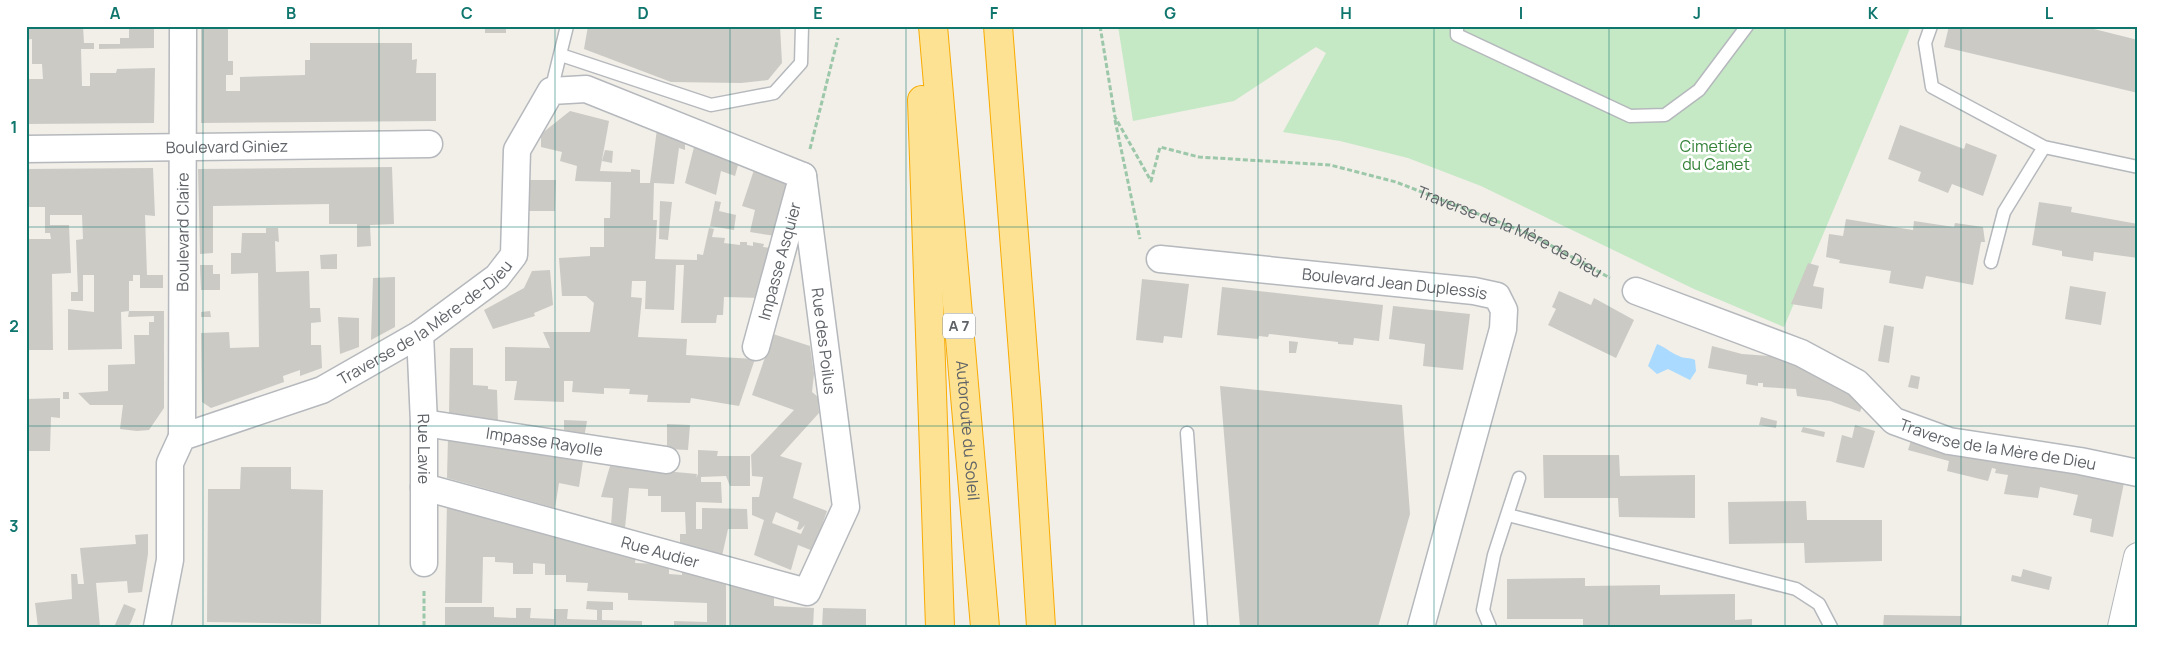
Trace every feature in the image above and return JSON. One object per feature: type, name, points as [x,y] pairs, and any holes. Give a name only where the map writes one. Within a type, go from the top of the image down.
[{"type":"highway","name":"A 7","points":[[920,26],[940,627]]},
{"type":"highway","name":"Autoroute du Soleil","points":[[934,26],[985,627]]},
{"type":"highway","points":[[998,26],[1027,405],[1041,627]]},
{"type":"highway","points":[[1027,405],[1054,627]]},
{"type":"street","name":"Boulevard Claire","points":[[182,437],[183,26]]},
{"type":"street","points":[[551,90],[586,89],[803,176]]},
{"type":"street","name":"Traverse de la Mère-de-Dieu","points":[[182,437],[322,390],[420,334],[497,277],[514,255],[517,150],[551,90]]},
{"type":"street","name":"Boulevard Giniez","points":[[26,149],[429,144]]},
{"type":"street","name":"Impasse Asquier","points":[[756,347],[803,176]]},
{"type":"street","name":"Rue des Poilus","points":[[803,176],[846,507]]},
{"type":"street","name":"Boulevard Jean Duplessis","points":[[1160,259],[1474,291],[1497,296],[1504,310],[1503,329],[1421,627]]},
{"type":"street","name":"Traverse de la Mère de Dieu","points":[[1636,291],[1801,353],[1857,383],[1894,422],[1949,441],[2138,473]]},
{"type":"street","name":"Rue Lavie","points":[[420,334],[424,423],[424,563]]},
{"type":"street","name":"Impasse Rayolle","points":[[424,423],[666,460]]},
{"type":"street","points":[[157,627],[170,560],[170,463],[182,437]]},
{"type":"street","name":"Rue Audier","points":[[424,487],[807,592],[846,507]]},
{"type":"street","points":[[2122,627],[2138,557]]},
{"type":"lane","points":[[551,90],[567,26]]},
{"type":"lane","points":[[561,55],[711,105],[774,93],[801,63],[802,26]]},
{"type":"lane","points":[[1457,26],[1457,36],[1630,116],[1665,115],[1699,90],[1747,26]]},
{"type":"lane","points":[[1931,26],[1925,43],[1932,87],[2044,148],[2138,167]]},
{"type":"lane","points":[[1991,262],[2004,212],[2044,148]]},
{"type":"lane","points":[[1187,432],[1201,627]]},
{"type":"lane","points":[[1490,627],[1482,610],[1494,555],[1519,478]]},
{"type":"lane","points":[[1508,515],[1796,589],[1820,604],[1831,627]]},
{"type":"path","name":"Traverse de la Mère de Dieu","points":[[1100,26],[1115,117],[1151,181],[1160,148],[1199,157],[1330,165],[1396,182],[1532,235],[1636,291]]},
{"type":"path","points":[[818,116],[838,38]]},
{"type":"path","points":[[1115,117],[1143,255],[1160,259]]},
{"type":"path","points":[[424,563],[424,627]]},
{"type":"green space","name":"Cimetière du Canet","points":[[1118,26],[1911,26],[1784,327],[1694,289],[1481,186],[1408,158],[1340,141],[1283,132],[1326,53],[1316,47],[1234,101],[1133,121]]},
{"type":"water","points":[[1657,344],[1681,357],[1695,360],[1696,371],[1690,380],[1668,369],[1657,374],[1648,366]]},
{"type":"building","points":[[26,26],[83,26],[84,43],[94,43],[94,49],[81,49],[82,86],[90,86],[90,73],[116,73],[117,69],[155,68],[154,123],[26,124],[26,79],[43,79],[42,64],[32,64],[32,39],[26,40]]},
{"type":"building","points":[[129,26],[154,26],[154,48],[99,49],[99,44],[120,44],[120,38],[129,38]]},
{"type":"building","points":[[201,26],[228,26],[228,61],[233,61],[233,75],[226,75],[226,91],[240,91],[240,77],[305,75],[305,60],[310,60],[310,43],[412,43],[412,60],[417,59],[416,73],[436,73],[436,121],[201,123]]},
{"type":"building","points":[[485,26],[506,26],[506,33],[485,33]]},
{"type":"building","points":[[588,26],[780,26],[782,63],[768,80],[741,83],[671,82],[584,49]]},
{"type":"building","points":[[1949,26],[2082,26],[2138,40],[2138,93],[1944,47]]},
{"type":"building","points":[[570,111],[609,121],[600,171],[631,172],[631,169],[640,170],[640,183],[650,183],[657,129],[685,143],[685,150],[679,148],[674,184],[654,183],[653,220],[657,220],[655,259],[697,260],[697,254],[703,255],[709,228],[714,229],[712,237],[725,238],[724,243],[740,245],[740,242],[747,242],[747,245],[753,246],[753,242],[764,244],[763,247],[779,249],[764,298],[724,297],[723,315],[717,315],[716,323],[681,323],[684,265],[676,265],[674,310],[645,309],[646,281],[632,281],[631,297],[642,298],[638,337],[687,339],[686,355],[755,359],[739,406],[691,398],[690,403],[647,402],[648,395],[629,394],[630,389],[604,388],[604,394],[572,392],[573,381],[564,381],[564,402],[514,400],[517,381],[505,381],[505,347],[550,348],[543,332],[590,332],[594,303],[586,296],[562,296],[559,258],[590,256],[590,247],[604,247],[604,218],[610,218],[611,182],[575,181],[577,166],[560,161],[562,152],[541,147],[541,134]]},
{"type":"building","points":[[1900,125],[1964,149],[1966,143],[1997,155],[1983,196],[1952,184],[1948,193],[1918,181],[1921,172],[1888,159]]},
{"type":"building","points":[[694,147],[738,165],[735,176],[721,171],[716,195],[685,183]]},
{"type":"building","points":[[605,150],[613,151],[612,163],[602,161]]},
{"type":"building","points":[[392,167],[394,224],[370,225],[371,246],[357,247],[357,224],[329,224],[329,204],[213,206],[213,253],[200,254],[198,169]]},
{"type":"building","points":[[153,168],[155,216],[145,215],[147,275],[163,275],[163,288],[140,288],[140,275],[133,275],[133,281],[129,281],[129,311],[121,312],[122,349],[68,350],[68,309],[94,312],[94,275],[83,275],[83,301],[71,301],[71,292],[78,292],[76,240],[83,239],[82,215],[50,215],[50,225],[69,225],[71,273],[52,274],[53,350],[26,350],[26,239],[51,239],[50,233],[45,233],[45,207],[26,207],[26,169]]},
{"type":"building","points":[[754,170],[794,184],[782,237],[750,232],[755,210],[742,206]]},
{"type":"building","points":[[527,180],[556,180],[555,211],[527,211]]},
{"type":"building","points":[[660,201],[672,202],[668,240],[659,239]]},
{"type":"building","points":[[715,201],[721,202],[719,211],[736,215],[734,230],[710,226]]},
{"type":"building","points":[[2039,202],[2072,207],[2071,212],[2138,224],[2138,258],[2094,252],[2093,261],[2062,256],[2062,251],[2032,245]]},
{"type":"building","points":[[1846,219],[1913,230],[1914,221],[1954,227],[1955,223],[1983,227],[1985,242],[1981,242],[1973,285],[1926,276],[1923,289],[1889,283],[1891,271],[1839,263],[1840,260],[1826,257],[1829,234],[1843,236]]},
{"type":"building","points":[[266,228],[278,228],[279,242],[275,241],[276,272],[309,271],[310,308],[320,308],[321,322],[311,323],[311,345],[321,345],[322,368],[300,376],[300,370],[283,376],[284,382],[211,408],[202,402],[201,333],[229,332],[230,348],[259,347],[258,273],[231,274],[231,253],[241,253],[242,233],[266,233]]},
{"type":"building","points":[[337,254],[337,269],[321,269],[320,255]]},
{"type":"building","points":[[1808,263],[1819,266],[1813,286],[1824,288],[1822,309],[1791,304]]},
{"type":"building","points":[[200,265],[213,265],[213,274],[220,274],[220,290],[201,290]]},
{"type":"building","points":[[550,270],[553,305],[534,313],[535,316],[493,329],[484,310],[524,288],[532,271]]},
{"type":"building","points":[[395,277],[395,327],[371,340],[373,278]]},
{"type":"building","points":[[1142,279],[1189,284],[1182,338],[1164,336],[1163,343],[1136,340]]},
{"type":"building","points":[[2070,286],[2106,292],[2101,325],[2065,319]]},
{"type":"building","points":[[1222,287],[1383,305],[1379,341],[1354,338],[1353,345],[1269,334],[1268,337],[1259,336],[1258,339],[1217,335]]},
{"type":"building","points":[[1559,291],[1591,305],[1594,298],[1634,320],[1616,358],[1548,325],[1556,309],[1552,307]]},
{"type":"building","points":[[1393,306],[1470,314],[1463,370],[1423,366],[1425,344],[1389,339]]},
{"type":"building","points":[[129,311],[164,311],[164,408],[149,430],[120,429],[123,405],[90,405],[78,393],[108,391],[108,365],[135,364],[134,335],[149,335],[149,322],[154,322],[154,316],[128,317]]},
{"type":"building","points":[[210,311],[211,317],[201,317],[201,312]]},
{"type":"building","points":[[338,317],[359,318],[359,347],[340,354]]},
{"type":"building","points":[[1884,325],[1894,327],[1889,363],[1878,361]]},
{"type":"building","points":[[773,334],[810,346],[814,374],[812,392],[818,397],[819,413],[780,456],[802,463],[793,498],[827,511],[813,551],[798,545],[791,570],[754,555],[764,520],[752,515],[752,497],[759,497],[763,477],[752,476],[751,455],[794,410],[752,395]],"holes":[[[776,512],[799,522],[797,529],[800,530],[805,525],[801,534],[772,523]]]},
{"type":"building","points":[[1289,341],[1298,342],[1296,353],[1289,353]]},
{"type":"building","points":[[1712,346],[1742,354],[1798,358],[1865,398],[1860,412],[1830,401],[1797,396],[1796,389],[1763,387],[1763,383],[1758,383],[1758,386],[1746,384],[1747,375],[1708,368]]},
{"type":"building","points":[[450,348],[473,348],[473,385],[488,386],[488,389],[497,390],[498,423],[449,415]]},
{"type":"building","points":[[1911,375],[1920,377],[1918,389],[1908,387]]},
{"type":"building","points":[[1220,386],[1402,405],[1410,514],[1378,627],[1240,627]]},
{"type":"building","points":[[63,392],[69,392],[69,399],[63,399]]},
{"type":"building","points":[[60,398],[60,418],[51,417],[50,451],[26,451],[26,399]]},
{"type":"building","points":[[1761,417],[1777,421],[1776,428],[1759,425]]},
{"type":"building","points":[[564,420],[587,421],[584,438],[564,435]]},
{"type":"building","points":[[667,424],[690,425],[688,450],[667,449]]},
{"type":"building","points":[[1855,425],[1875,431],[1864,468],[1836,462],[1842,435],[1852,438]]},
{"type":"building","points":[[1803,427],[1825,432],[1824,437],[1801,432]]},
{"type":"building","points":[[448,437],[583,461],[579,487],[559,483],[555,508],[447,478]]},
{"type":"building","points":[[1912,437],[2125,478],[2113,537],[2090,532],[2092,519],[2073,515],[2078,495],[2040,487],[2038,498],[2004,494],[2008,475],[1995,473],[1996,469],[1992,468],[1988,481],[1947,471],[1949,461],[1908,450]]},
{"type":"building","points":[[698,450],[718,451],[717,456],[750,456],[750,486],[730,486],[726,476],[701,477],[701,482],[721,482],[722,503],[696,502],[696,529],[702,529],[702,508],[747,509],[748,529],[728,529],[722,556],[680,544],[680,534],[686,534],[685,512],[661,512],[661,496],[648,496],[648,489],[629,488],[625,528],[611,525],[613,498],[601,497],[610,466],[697,474],[696,478],[698,474]]},
{"type":"building","points":[[1543,455],[1619,455],[1620,476],[1695,475],[1695,518],[1619,517],[1618,498],[1544,498]]},
{"type":"building","points":[[241,467],[291,467],[291,489],[323,490],[321,624],[207,622],[208,489],[240,489]]},
{"type":"building","points":[[1806,501],[1807,520],[1882,520],[1882,561],[1805,563],[1804,543],[1729,544],[1728,502]]},
{"type":"building","points":[[447,502],[636,556],[635,563],[665,564],[669,566],[669,574],[682,575],[682,570],[726,582],[726,627],[674,627],[674,621],[707,622],[707,603],[628,600],[628,593],[587,591],[588,583],[566,582],[566,575],[545,575],[545,564],[533,563],[533,574],[513,574],[513,563],[495,562],[495,557],[483,557],[482,603],[445,603]]},
{"type":"building","points":[[148,534],[148,554],[142,592],[128,593],[127,581],[96,583],[100,627],[38,627],[35,603],[72,599],[71,574],[77,574],[78,584],[84,584],[80,548],[136,544],[135,535]]},
{"type":"building","points":[[2023,569],[2052,577],[2049,590],[2011,581],[2012,575],[2021,577]]},
{"type":"building","points":[[1585,578],[1585,586],[1660,585],[1660,595],[1735,594],[1735,620],[1752,619],[1752,627],[1583,627],[1583,619],[1507,619],[1507,579]]},
{"type":"building","points":[[730,583],[774,596],[774,606],[814,608],[813,627],[730,627]]},
{"type":"building","points":[[587,601],[613,602],[613,610],[602,610],[602,620],[642,621],[642,627],[445,627],[445,607],[494,607],[494,617],[516,618],[516,608],[531,608],[530,618],[554,619],[554,609],[568,609],[567,619],[597,620],[597,610],[586,609]]},
{"type":"building","points":[[124,604],[136,609],[131,622],[128,627],[114,627]]},
{"type":"building","points":[[823,608],[866,609],[866,627],[822,627]]},
{"type":"building","points":[[1884,615],[1961,616],[1961,627],[1883,627]]}]
